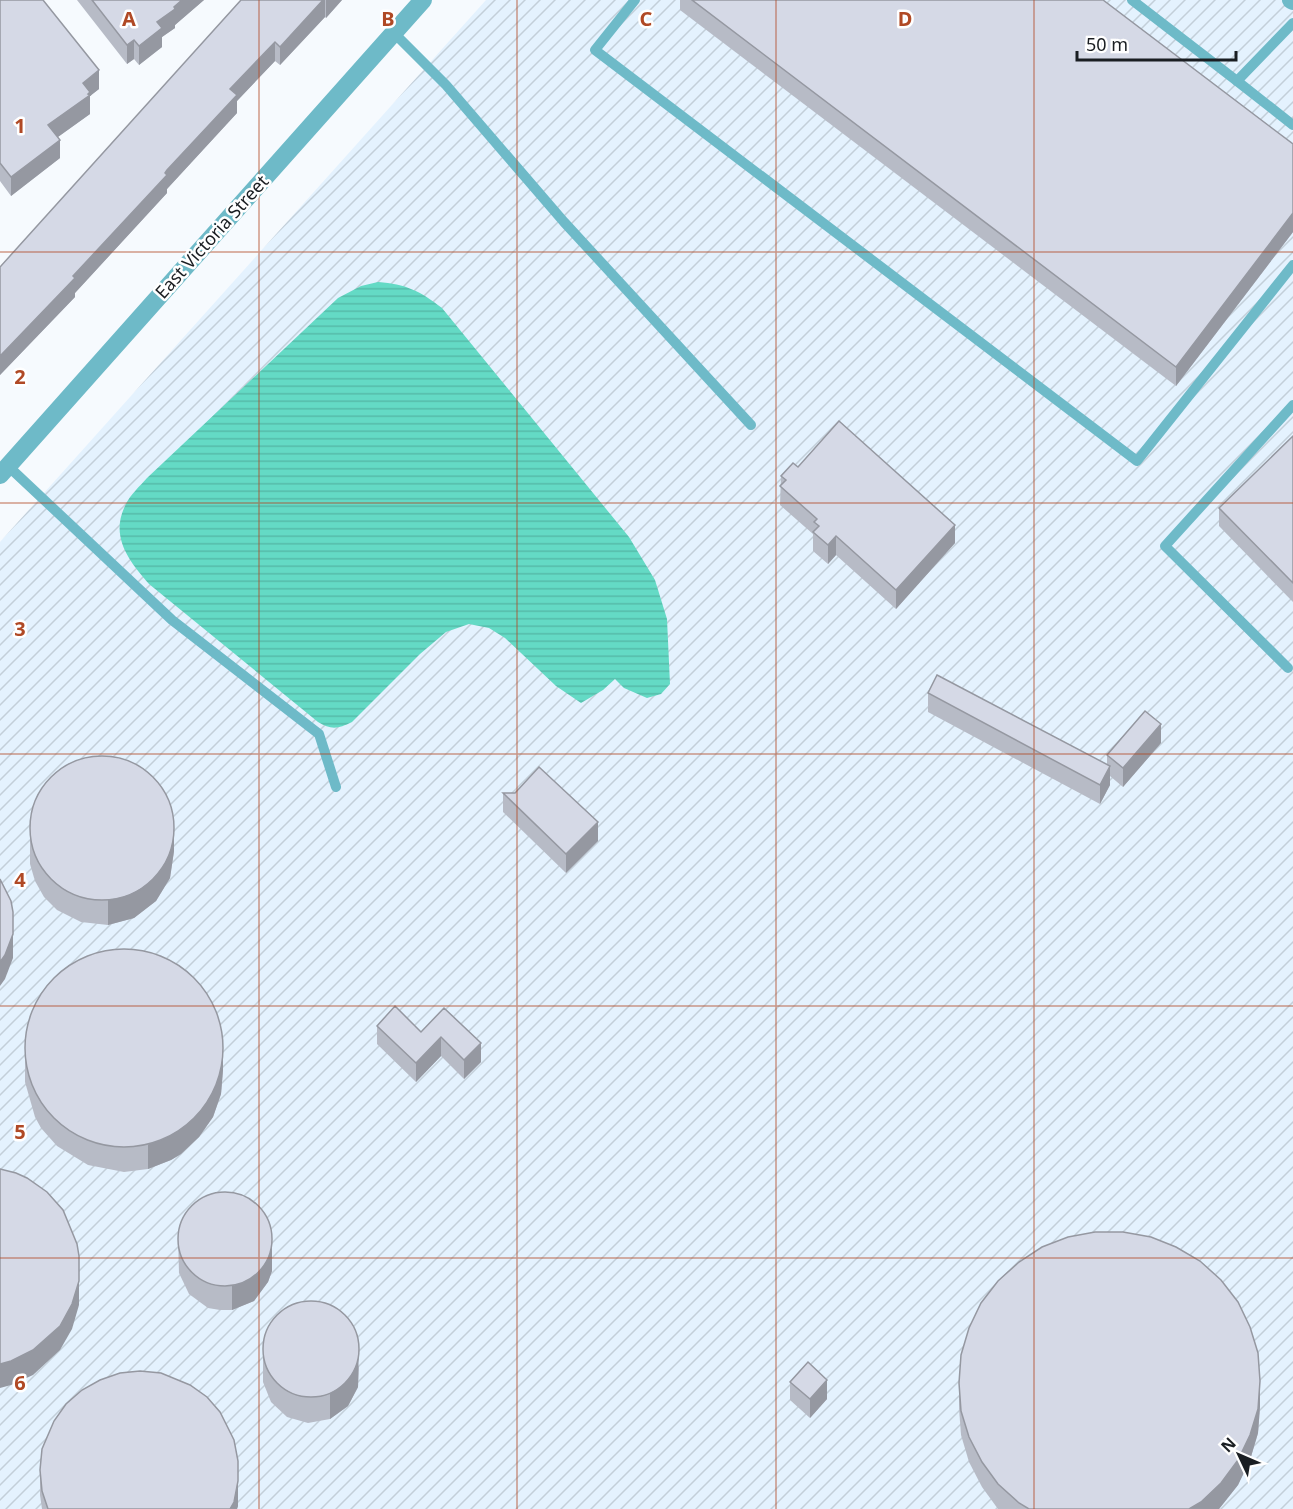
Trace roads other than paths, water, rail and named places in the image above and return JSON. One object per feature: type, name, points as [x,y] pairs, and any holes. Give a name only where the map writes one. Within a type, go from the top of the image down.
[{"type":"street","name":"East Victoria Street","points":[[4,470],[423,0]]},
{"type":"lane","points":[[635,0],[595,50],[1137,461],[1293,265]]},
{"type":"lane","points":[[1132,0],[1293,125]]},
{"type":"lane","points":[[1237,81],[1293,23]]},
{"type":"lane","points":[[394,33],[446,86],[564,222],[751,425]]},
{"type":"lane","points":[[1288,668],[1165,546],[1293,405]]},
{"type":"lane","points":[[4,470],[172,620],[319,734],[336,787]]}]
